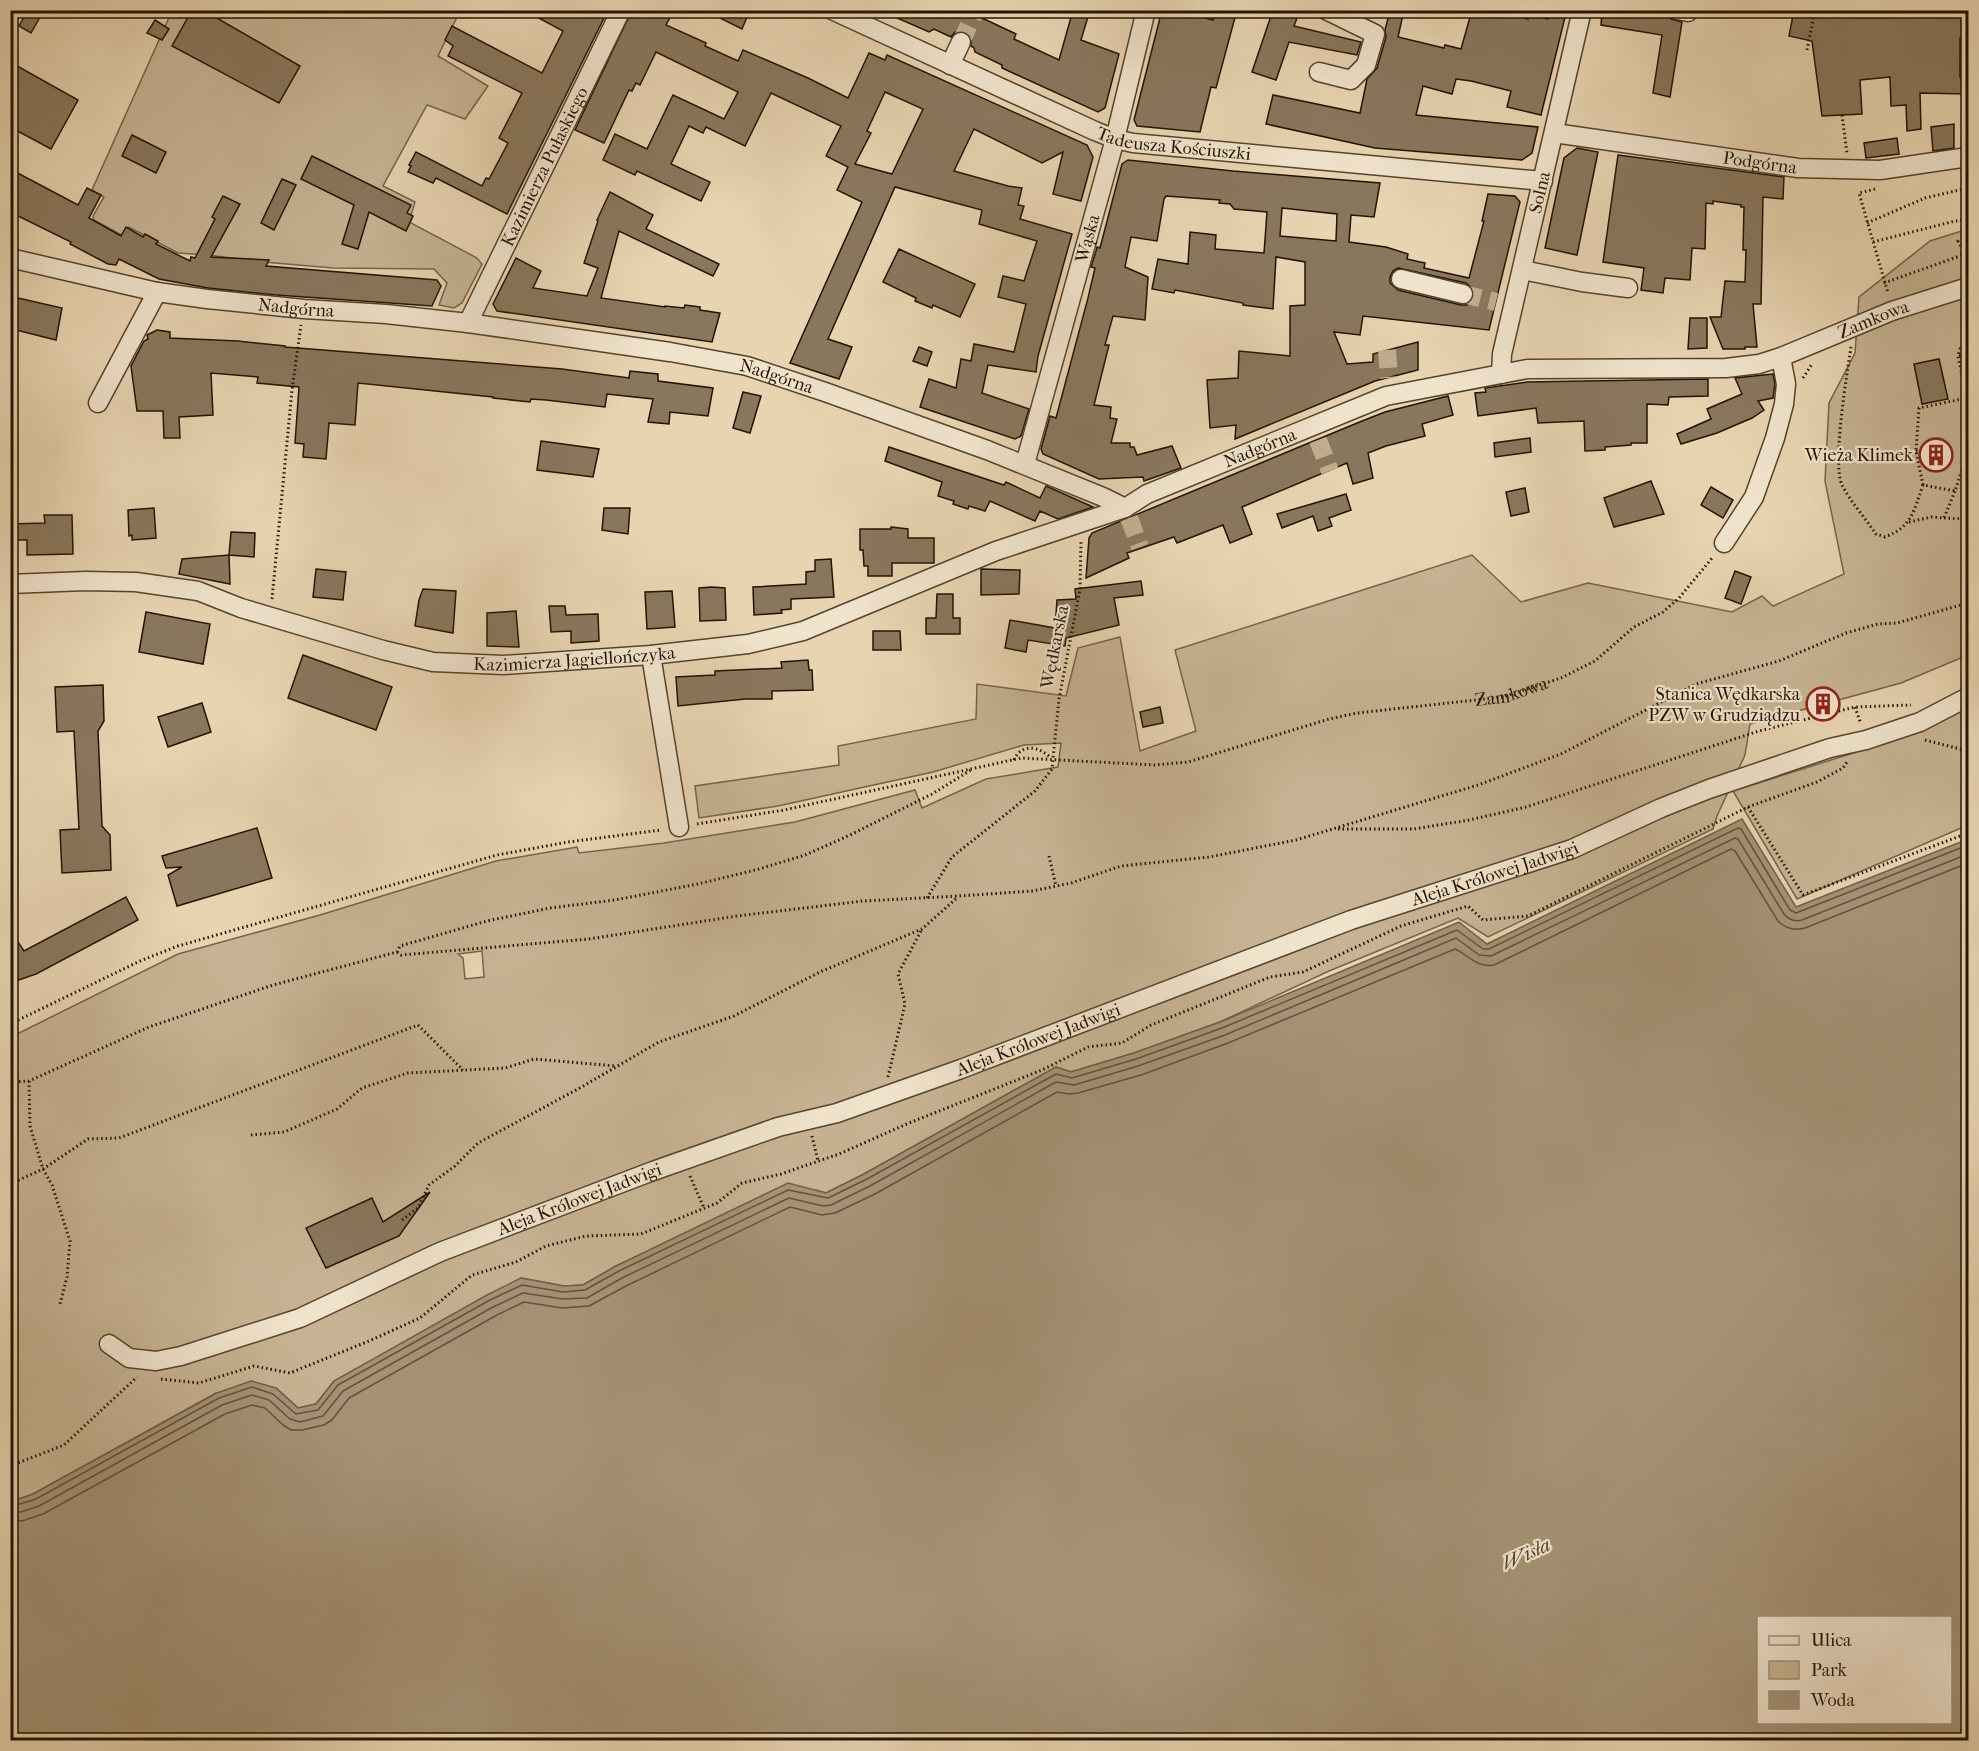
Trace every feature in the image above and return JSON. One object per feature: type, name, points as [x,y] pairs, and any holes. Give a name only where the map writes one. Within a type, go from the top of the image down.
[{"type":"street","name":"Kazimierza Pułaskiego","points":[[468,323],[621,10]]},
{"type":"street","name":"Tadeusza Kościuszki","points":[[832,10],[1114,139],[1133,143],[1543,181]]},
{"type":"street","name":"Wąska","points":[[1025,464],[1114,139],[1146,10]]},
{"type":"street","points":[[1319,72],[1351,80],[1366,65],[1375,34],[1326,10]]},
{"type":"street","name":"Solna","points":[[1501,374],[1502,354],[1582,10]]},
{"type":"street","points":[[950,65],[961,42]]},
{"type":"street","name":"Podgórna","points":[[1554,133],[1798,168],[1880,170],[1968,156]]},
{"type":"street","name":"Nadgórna","points":[[10,258],[157,292],[304,309],[386,314],[468,323],[670,352],[747,366],[1025,464],[1103,497],[1127,511],[1147,494],[1315,432],[1390,386],[1501,374]]},
{"type":"street","points":[[1522,270],[1628,288]]},
{"type":"street","points":[[1401,279],[1463,294]]},
{"type":"street","name":"Zamkowa","points":[[1501,374],[1527,369],[1726,368],[1759,364],[1909,306],[1968,287]]},
{"type":"street","points":[[98,404],[157,292]]},
{"type":"street","points":[[1496,302],[1514,306]]},
{"type":"street","points":[[1724,543],[1754,497],[1774,438],[1784,404],[1786,384],[1780,357]]},
{"type":"street","name":"Kazimierza Jagiellończyka","points":[[10,584],[85,581],[136,582],[198,591],[241,608],[383,650],[433,662],[503,665],[651,655],[748,644],[803,631],[996,550],[1127,511]]},
{"type":"street","points":[[651,655],[679,827]]},
{"type":"street","name":"Aleja Królowej Jadwigi","points":[[109,1344],[129,1358],[156,1361],[181,1356],[300,1318],[440,1252],[683,1160],[778,1127],[837,1113],[1102,1016],[1350,920],[1572,849],[1661,808],[1710,789],[1830,748],[1866,740],[1920,722],[1968,697]]},
{"type":"path","points":[[1807,50],[1815,10]]},
{"type":"path","points":[[1842,115],[1849,170]]},
{"type":"path","points":[[1867,223],[1925,198],[1968,189]]},
{"type":"path","points":[[1867,190],[1858,193],[1886,289]]},
{"type":"path","points":[[1873,242],[1955,221],[1968,220]]},
{"type":"path","points":[[1884,283],[1967,254],[1958,242],[1968,238]]},
{"type":"path","points":[[272,594],[292,390],[304,309]]},
{"type":"path","points":[[1853,327],[1843,404],[1840,478],[1876,534],[1885,537],[1896,533],[1908,522],[1923,485],[1916,451],[1919,408],[1968,400],[1958,356],[1960,349],[1968,343]]},
{"type":"path","points":[[1958,356],[1968,354]]},
{"type":"path","points":[[1916,451],[1922,453]]},
{"type":"path","points":[[1944,518],[1965,460],[1968,458]]},
{"type":"path","points":[[1923,485],[1955,491]]},
{"type":"path","points":[[1908,522],[1931,517],[1968,519]]},
{"type":"path","name":"Wędkarska","points":[[1053,760],[1059,699],[1080,589],[1081,539]]},
{"type":"path","name":"Zamkowa","points":[[1014,760],[1037,758],[1155,765],[1188,762],[1329,719],[1357,713],[1503,697],[1561,678],[1595,661],[1634,627],[1663,612],[1679,598],[1724,543]]},
{"type":"path","points":[[10,1082],[29,1081],[149,1027],[273,985],[397,952],[401,955],[589,939],[737,916],[851,902],[1032,891],[1121,866],[1209,857],[1296,840],[1478,785],[1561,754],[1696,684],[1779,661],[1846,633],[1878,624],[1897,624],[1968,603]]},
{"type":"path","points":[[1334,830],[1414,830],[1469,820],[1526,807],[1759,731],[1856,707],[1922,705]]},
{"type":"path","points":[[1856,707],[1860,720]]},
{"type":"path","points":[[158,1379],[200,1383],[254,1366],[290,1373],[420,1318],[472,1275],[516,1262],[546,1246],[586,1236],[641,1233],[717,1203],[742,1184],[819,1161],[1042,1070],[1088,1047],[1122,1043],[1151,1025],[1270,977],[1303,972],[1401,926],[1468,906],[1483,920],[1528,916],[1748,807],[1817,782],[1843,768],[1866,740]]},
{"type":"path","points":[[1925,740],[1968,751]]},
{"type":"path","points":[[10,1024],[140,961],[178,946],[497,855],[568,842],[784,810],[1014,760],[1022,749],[1034,748],[1044,752],[1053,760],[1053,769],[1035,791],[952,857],[927,898]]},
{"type":"path","points":[[397,952],[400,946],[487,921],[550,908],[615,900],[698,884],[805,855],[932,794],[973,769]]},
{"type":"path","points":[[1748,807],[1803,895],[1968,833]]},
{"type":"path","points":[[1049,856],[1056,886]]},
{"type":"path","points":[[402,1220],[418,1208],[429,1185],[455,1166],[478,1143],[659,1042],[734,1016],[820,972],[922,929],[959,897]]},
{"type":"path","points":[[883,1096],[905,1004],[898,974],[922,929]]},
{"type":"path","points":[[10,1184],[43,1169],[88,1139],[119,1138],[418,1025],[463,1070]]},
{"type":"path","points":[[251,1135],[284,1132],[305,1124],[338,1109],[362,1088],[408,1073],[505,1068],[534,1059],[618,1066]]},
{"type":"path","points":[[29,1081],[30,1126],[43,1169],[52,1185],[70,1241],[67,1277],[60,1304]]},
{"type":"path","points":[[807,1120],[819,1161]]},
{"type":"path","points":[[683,1160],[704,1209]]},
{"type":"path","points":[[10,1466],[64,1445],[138,1377]]},
{"type":"green space","points":[[172,11],[460,11],[438,56],[488,86],[465,119],[427,105],[383,186],[415,202],[409,222],[477,258],[482,264],[462,303],[454,308],[439,305],[447,283],[434,269],[333,268],[178,253],[129,227],[125,237],[94,220],[93,216],[104,197],[92,190]]},
{"type":"green space","points":[[1968,229],[1968,655],[1901,683],[1750,724],[1745,755],[1713,829],[1488,937],[1458,918],[1329,971],[1220,1022],[1134,1053],[1071,1072],[1056,1067],[826,1193],[816,1190],[616,1266],[583,1285],[564,1286],[521,1278],[334,1381],[316,1404],[298,1408],[276,1388],[216,1393],[33,1494],[19,1499],[11,1497],[11,1037],[178,954],[320,915],[496,861],[577,847],[579,853],[664,843],[795,822],[915,790],[922,808],[986,779],[1058,767],[1061,743],[1024,745],[933,772],[778,806],[699,818],[695,786],[839,765],[838,746],[976,719],[977,684],[1066,696],[1078,648],[1120,637],[1140,751],[1196,731],[1175,650],[1472,555],[1521,602],[1588,583],[1732,612],[1762,596],[1773,606],[1844,574],[1825,481],[1829,403],[1855,353],[1859,297],[1930,241]],"holes":[[[482,951],[484,977],[465,979],[463,958],[458,954]]]},
{"type":"green space","points":[[1968,704],[1968,825],[1797,899],[1733,791],[1888,742]]},
{"type":"water","name":"Wisła","points":[[1742,819],[1796,907],[1968,839],[1968,1740],[11,1740],[11,1497],[19,1499],[33,1494],[217,1393],[251,1381],[276,1388],[298,1408],[316,1404],[334,1381],[521,1278],[564,1286],[583,1285],[616,1266],[788,1183],[826,1193],[1056,1067],[1071,1072],[1134,1053],[1220,1022],[1459,922],[1487,944]]},
{"type":"building","points":[[28,10],[44,10],[31,33],[19,26]]},
{"type":"building","points":[[192,10],[203,10],[300,66],[279,103],[172,46]]},
{"type":"building","points":[[524,10],[608,10],[507,214],[436,178],[433,183],[408,172],[416,152],[482,186],[486,178],[489,179],[508,143],[499,138],[522,93],[448,56],[453,46],[445,40],[452,26],[542,73],[563,31]]},
{"type":"building","points":[[632,10],[674,10],[666,25],[706,43],[705,46],[738,61],[743,50],[848,98],[869,53],[885,60],[887,55],[1087,145],[1093,157],[1081,201],[1053,194],[1063,152],[1042,163],[974,129],[954,171],[1022,188],[1018,205],[1024,206],[1020,219],[1072,234],[1038,356],[1036,372],[988,365],[982,393],[1029,409],[1021,436],[1015,439],[920,407],[929,379],[956,388],[961,359],[971,361],[974,344],[1014,352],[1026,304],[998,297],[1003,276],[1024,281],[1037,241],[979,224],[982,210],[895,187],[828,339],[852,347],[839,379],[790,363],[862,202],[837,190],[848,167],[826,156],[841,126],[771,93],[745,146],[706,127],[703,133],[689,126],[671,164],[710,182],[701,201],[637,171],[635,175],[603,160],[615,134],[647,149],[673,95],[724,119],[738,92],[656,52],[640,85],[636,83],[632,91],[629,90],[604,143],[575,130]],"holes":[[[885,92],[923,109],[892,174],[855,164],[871,133],[867,131]]]},
{"type":"building","points":[[704,10],[750,10],[742,29]]},
{"type":"building","points":[[879,10],[965,10],[1016,34],[1014,39],[1059,60],[1073,10],[1090,10],[1081,40],[1119,54],[1105,108],[1098,112],[1002,68],[1002,65],[975,52],[971,46],[971,36],[965,32],[955,32],[951,37],[934,29],[929,32]]},
{"type":"building","points":[[1162,10],[1174,10],[1213,20],[1215,10],[1237,10],[1216,88],[1211,87],[1200,132],[1137,126],[1134,120]]},
{"type":"building","points":[[1273,10],[1300,10],[1294,26],[1361,42],[1357,55],[1289,42],[1276,80],[1252,72]]},
{"type":"building","points":[[1390,10],[1404,10],[1398,37],[1444,48],[1445,45],[1461,49],[1472,10],[1496,10],[1528,19],[1529,14],[1548,19],[1550,10],[1566,13],[1541,115],[1507,107],[1511,91],[1471,81],[1456,79],[1452,94],[1423,86],[1416,115],[1538,127],[1532,153],[1522,160],[1375,148],[1266,124],[1273,95],[1360,113],[1367,79],[1377,68],[1386,37],[1385,30]]},
{"type":"building","points":[[1602,10],[1667,10],[1671,19],[1682,22],[1670,97],[1653,93],[1662,35],[1601,25]]},
{"type":"building","points":[[1794,10],[1968,10],[1968,40],[1960,38],[1960,77],[1968,77],[1968,94],[1920,93],[1921,129],[1907,131],[1906,105],[1891,106],[1890,77],[1860,80],[1862,114],[1822,116],[1812,41],[1789,36]]},
{"type":"building","points":[[155,20],[169,29],[162,40],[147,33]]},
{"type":"building","points":[[10,62],[78,100],[51,149],[10,127]]},
{"type":"building","points":[[1954,124],[1954,148],[1933,151],[1931,127]]},
{"type":"building","points":[[132,135],[166,152],[156,173],[122,156]]},
{"type":"building","points":[[1897,138],[1899,154],[1866,158],[1864,143]]},
{"type":"building","points":[[1577,148],[1598,152],[1577,255],[1545,248],[1564,158]]},
{"type":"building","points":[[1618,155],[1784,177],[1783,199],[1763,197],[1761,304],[1753,304],[1757,347],[1723,349],[1710,317],[1721,317],[1725,281],[1745,282],[1744,207],[1741,205],[1713,201],[1713,204],[1706,203],[1705,249],[1692,248],[1690,280],[1665,278],[1663,293],[1641,290],[1644,268],[1603,262]]},
{"type":"building","points":[[312,156],[411,205],[407,213],[413,216],[406,231],[369,212],[358,249],[342,244],[354,205],[301,179]]},
{"type":"building","points":[[1128,160],[1380,183],[1374,217],[1351,215],[1349,242],[1386,247],[1408,254],[1407,259],[1425,263],[1424,268],[1469,278],[1484,221],[1482,221],[1488,194],[1515,196],[1520,202],[1489,330],[1363,316],[1360,335],[1334,332],[1347,364],[1373,362],[1373,354],[1418,342],[1418,370],[1375,381],[1235,439],[1236,425],[1210,428],[1207,380],[1238,378],[1239,351],[1290,356],[1290,306],[1305,305],[1305,262],[1276,257],[1273,309],[1175,290],[1174,293],[1152,289],[1158,259],[1188,264],[1190,232],[1216,235],[1215,249],[1264,253],[1267,212],[1234,209],[1230,204],[1219,203],[1220,200],[1166,196],[1157,241],[1131,237],[1125,267],[1148,277],[1145,320],[1113,316],[1105,345],[1109,345],[1094,405],[1111,407],[1110,418],[1117,419],[1111,443],[1130,443],[1130,447],[1134,447],[1137,455],[1172,446],[1181,468],[1144,481],[1143,477],[1099,479],[1043,454],[1041,449],[1050,416],[1056,418],[1095,268],[1091,267],[1097,247],[1100,248],[1122,164]],"holes":[[[1282,208],[1337,214],[1336,241],[1280,236]],[[1398,268],[1466,283],[1474,290],[1474,297],[1467,305],[1461,305],[1398,290],[1390,283],[1393,271]]]},
{"type":"building","points":[[10,169],[78,205],[87,188],[101,195],[89,218],[121,236],[126,227],[143,237],[145,234],[158,241],[156,244],[190,261],[191,257],[195,258],[215,219],[212,217],[223,196],[240,204],[211,257],[269,260],[266,266],[437,280],[441,286],[432,306],[276,295],[208,288],[159,279],[119,259],[116,265],[108,264],[70,244],[71,242],[10,212]]},
{"type":"building","points":[[282,179],[296,185],[274,230],[261,223]]},
{"type":"building","points":[[610,192],[653,215],[646,229],[719,264],[713,276],[619,231],[601,298],[665,307],[684,308],[685,305],[720,313],[712,342],[497,311],[493,304],[516,258],[541,271],[533,288],[587,296],[598,268],[584,263],[597,220]]},
{"type":"building","points":[[899,249],[975,284],[960,317],[933,305],[932,308],[915,301],[916,298],[883,282]]},
{"type":"building","points":[[18,298],[62,308],[56,340],[12,329]]},
{"type":"building","points":[[1690,318],[1707,318],[1707,348],[1688,349]]},
{"type":"building","points":[[157,330],[170,332],[170,338],[238,341],[285,347],[562,369],[629,378],[630,371],[658,374],[658,381],[713,388],[708,416],[670,412],[669,424],[648,422],[653,399],[607,394],[605,407],[531,399],[530,402],[358,383],[355,425],[329,423],[326,459],[303,457],[304,444],[295,443],[299,387],[257,383],[258,377],[211,373],[213,415],[179,417],[180,438],[164,438],[163,411],[137,411],[131,366],[144,341],[148,339],[147,335]]},
{"type":"building","points":[[919,347],[932,352],[927,366],[913,361]]},
{"type":"building","points":[[1939,359],[1948,399],[1922,404],[1914,364]]},
{"type":"building","points":[[1773,374],[1775,384],[1773,398],[1758,401],[1764,410],[1752,418],[1717,433],[1681,444],[1677,434],[1711,419],[1707,409],[1742,394],[1735,378]]},
{"type":"building","points":[[1708,379],[1708,396],[1669,397],[1668,405],[1647,404],[1647,443],[1605,447],[1605,450],[1585,451],[1584,421],[1538,423],[1536,408],[1478,416],[1475,393],[1486,392],[1485,388],[1527,382]]},
{"type":"building","points":[[743,392],[761,396],[750,433],[733,428]]},
{"type":"building","points":[[1448,396],[1453,415],[1422,424],[1425,436],[1368,453],[1373,478],[1353,484],[1347,463],[1242,507],[1252,534],[1230,543],[1223,525],[1177,543],[1174,537],[1127,553],[1129,558],[1086,578],[1089,538],[1092,533],[1385,412]]},
{"type":"building","points":[[1530,438],[1531,452],[1495,457],[1494,443]]},
{"type":"building","points":[[541,441],[599,449],[593,477],[537,470]]},
{"type":"building","name":"Wieża Klimek","points":[[1936,442],[1946,446],[1950,456],[1946,466],[1936,470],[1926,466],[1922,456],[1926,446]]},
{"type":"building","points":[[889,447],[1004,485],[1006,482],[1040,498],[1046,486],[1093,507],[1058,519],[1040,511],[1035,521],[990,501],[985,511],[969,506],[968,509],[938,496],[942,482],[885,461]]},
{"type":"building","points":[[1651,481],[1664,514],[1614,527],[1604,498]]},
{"type":"building","points":[[1711,487],[1733,500],[1723,518],[1701,505]]},
{"type":"building","points":[[1525,488],[1529,512],[1511,516],[1506,492]]},
{"type":"building","points":[[1346,494],[1351,510],[1329,518],[1332,526],[1318,531],[1313,516],[1282,528],[1277,514]]},
{"type":"building","points":[[154,508],[156,538],[132,540],[132,535],[129,536],[128,510]]},
{"type":"building","points":[[604,508],[630,508],[628,534],[602,530]]},
{"type":"building","points":[[44,515],[72,515],[73,554],[27,555],[27,540],[10,540],[10,524],[45,523]]},
{"type":"building","points":[[891,527],[908,529],[908,538],[934,538],[934,563],[892,563],[892,576],[868,576],[868,566],[864,566],[863,550],[860,550],[860,529],[891,529]]},
{"type":"building","points":[[231,532],[255,533],[254,557],[229,555]]},
{"type":"building","points":[[229,555],[230,584],[179,574],[182,559]]},
{"type":"building","points":[[831,559],[834,597],[791,599],[791,609],[781,610],[782,613],[754,615],[753,587],[806,584],[806,572],[815,571],[815,560]]},
{"type":"building","points":[[316,569],[346,572],[343,600],[313,597]]},
{"type":"building","points":[[981,569],[1020,570],[1019,594],[981,595]]},
{"type":"building","points":[[1735,571],[1751,577],[1741,604],[1725,598]]},
{"type":"building","points":[[1141,581],[1143,595],[1114,598],[1119,625],[1066,638],[1065,646],[1028,640],[1026,652],[1005,648],[1010,620],[1055,628],[1057,600],[1076,599],[1075,589]]},
{"type":"building","points":[[699,588],[725,588],[726,620],[700,621]]},
{"type":"building","points":[[423,589],[456,591],[453,633],[415,626]]},
{"type":"building","points":[[672,591],[675,627],[647,629],[645,592]]},
{"type":"building","points":[[937,594],[953,594],[953,618],[960,618],[960,634],[926,634],[926,618],[936,618]]},
{"type":"building","points":[[549,606],[565,606],[566,615],[598,614],[599,641],[571,643],[571,631],[551,632]]},
{"type":"building","points":[[516,611],[519,647],[487,646],[487,613]]},
{"type":"building","points":[[146,612],[210,624],[203,664],[139,652]]},
{"type":"building","points":[[873,631],[900,631],[901,650],[873,650]]},
{"type":"building","points":[[303,655],[392,687],[376,730],[288,698]]},
{"type":"building","points":[[808,660],[809,670],[812,670],[813,690],[772,691],[772,699],[745,699],[678,706],[676,677],[715,675],[715,671],[782,668],[781,662]]},
{"type":"building","points":[[103,685],[104,721],[98,731],[102,826],[110,835],[111,870],[62,873],[60,830],[79,829],[74,731],[57,732],[55,687]]},
{"type":"building","points":[[202,703],[211,732],[168,747],[158,717]]},
{"type":"building","points":[[1160,707],[1163,723],[1143,727],[1140,712]]},
{"type":"building","points":[[257,828],[272,878],[177,906],[168,875],[182,867],[166,868],[162,856]]},
{"type":"building","points":[[126,897],[138,920],[36,974],[10,983],[10,930],[24,951]]},
{"type":"building","points":[[430,1192],[399,1236],[326,1268],[306,1228],[372,1198],[383,1222]]},
{"type":"tunnel","points":[[961,42],[974,14]]},
{"type":"tunnel","points":[[1463,294],[1496,302]]},
{"type":"tunnel","points":[[1387,350],[1389,378]]},
{"type":"tunnel","points":[[1318,440],[1330,471]]},
{"type":"tunnel","points":[[1129,518],[1140,547]]},
{"type":"place","name":"Wieża Klimek","points":[[1936,455]]},
{"type":"place","name":"Stanica Wędkarska PZW w Grudziądzu","points":[[1823,704]]}]
